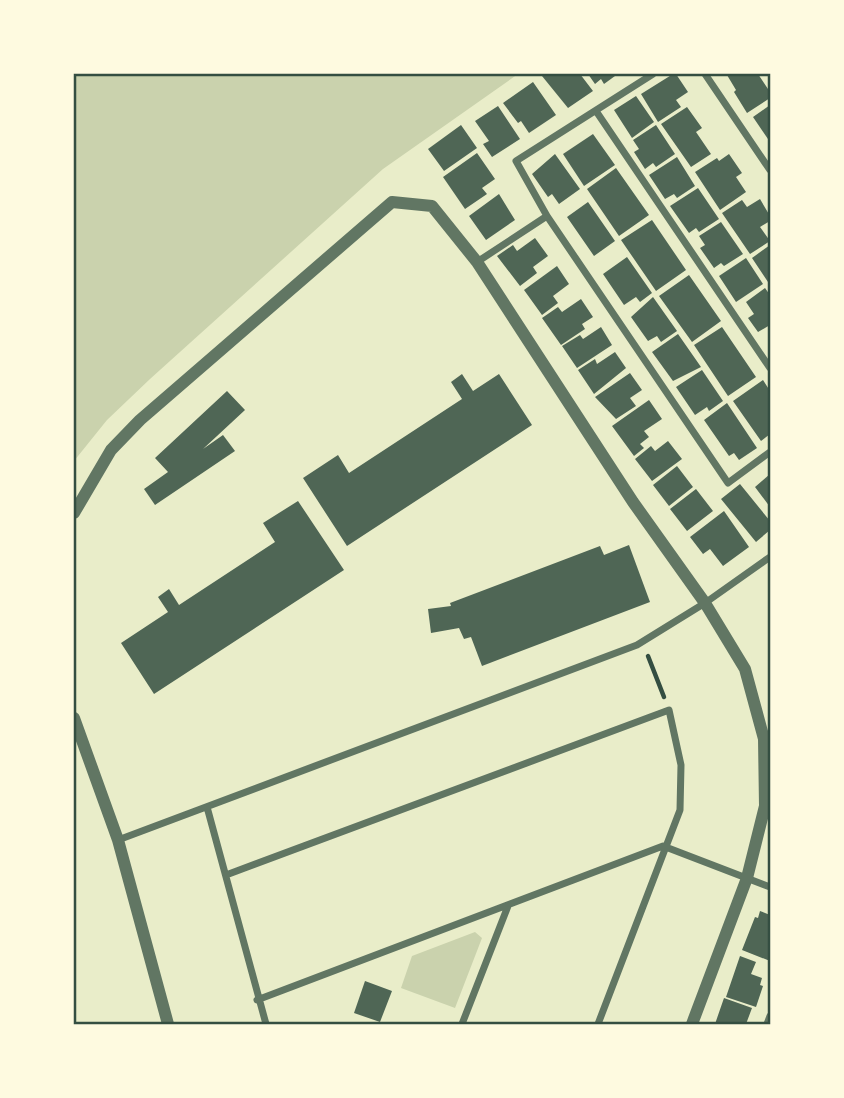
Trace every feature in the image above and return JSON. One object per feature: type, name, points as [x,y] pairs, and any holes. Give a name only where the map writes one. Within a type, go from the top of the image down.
[{"type":"street","points":[[653,74],[516,161],[547,216],[728,483],[771,452]]},
{"type":"street","points":[[705,74],[771,170]]},
{"type":"street","points":[[596,111],[771,368]]},
{"type":"street","points":[[74,513],[111,450],[140,420],[392,202],[432,206],[477,262],[633,502],[705,603],[745,669],[764,739],[765,806],[747,878],[692,1024]]},
{"type":"street","points":[[477,262],[547,216]]},
{"type":"street","points":[[118,839],[642,642],[771,557]]},
{"type":"street","points":[[226,875],[669,710],[681,765],[680,810],[663,846],[598,1024]]},
{"type":"street","points":[[74,718],[118,839],[168,1024]]},
{"type":"street","points":[[207,807],[257,1000],[266,1024]]},
{"type":"street","points":[[257,1000],[663,846],[771,887]]},
{"type":"street","points":[[461,1024],[508,906]]},
{"type":"street","points":[[767,1024],[771,1016]]},
{"type":"path","points":[[642,642],[669,710]]},
{"type":"green space","points":[[74,74],[518,74],[383,169],[150,379],[107,420],[74,461]]},
{"type":"green space","points":[[475,932],[482,938],[455,1008],[401,988],[412,956]]},
{"type":"building","points":[[580,74],[593,91],[568,108],[542,76]]},
{"type":"building","points":[[588,74],[615,76],[604,84],[601,79],[595,84]]},
{"type":"building","points":[[676,74],[688,92],[676,100],[681,107],[658,122],[641,94]]},
{"type":"building","points":[[758,74],[770,92],[770,98],[747,113],[734,92],[736,90],[727,75]]},
{"type":"building","points":[[533,82],[556,115],[529,133],[503,103]]},
{"type":"building","points":[[636,96],[654,122],[632,138],[614,110]]},
{"type":"building","points":[[770,105],[770,142],[753,117]]},
{"type":"building","points":[[498,106],[520,139],[492,157],[483,144],[489,141],[475,121]]},
{"type":"building","points":[[687,107],[702,128],[696,132],[711,154],[691,167],[661,124]]},
{"type":"building","points":[[461,125],[477,148],[444,171],[428,149]]},
{"type":"building","points":[[656,125],[675,154],[656,167],[653,163],[645,169],[634,152],[639,149],[633,140]]},
{"type":"building","points":[[593,134],[615,165],[584,186],[563,154]]},
{"type":"building","points":[[477,153],[495,179],[482,188],[487,194],[465,209],[443,177]]},
{"type":"building","points":[[555,154],[580,189],[559,204],[552,194],[548,197],[532,174]]},
{"type":"building","points":[[729,154],[742,173],[736,177],[746,192],[720,210],[695,172]]},
{"type":"building","points":[[677,157],[695,186],[677,198],[674,194],[665,199],[649,175]]},
{"type":"building","points":[[616,168],[649,215],[619,236],[587,189]]},
{"type":"building","points":[[698,188],[719,219],[699,232],[696,228],[689,233],[670,206]]},
{"type":"building","points":[[499,194],[515,220],[486,240],[469,216]]},
{"type":"building","points":[[760,199],[770,221],[760,227],[770,241],[750,254],[722,213],[742,200],[747,207]]},
{"type":"building","points":[[588,202],[615,241],[594,256],[567,217]]},
{"type":"building","points":[[652,220],[686,270],[656,291],[621,240]]},
{"type":"building","points":[[721,222],[743,254],[724,266],[721,263],[714,268],[700,248],[705,245],[699,236]]},
{"type":"building","points":[[535,238],[548,256],[533,267],[537,273],[520,286],[497,256],[513,245],[517,251]]},
{"type":"building","points":[[770,245],[770,285],[752,258]]},
{"type":"building","points":[[627,257],[652,293],[640,302],[636,297],[624,305],[603,274]]},
{"type":"building","points":[[746,258],[763,284],[736,302],[719,276]]},
{"type":"building","points":[[557,266],[569,284],[553,296],[558,303],[542,315],[524,290]]},
{"type":"building","points":[[689,275],[721,321],[692,342],[659,296]]},
{"type":"building","points":[[765,288],[770,295],[770,325],[758,332],[748,318],[754,314],[746,302]]},
{"type":"building","points":[[653,297],[677,331],[661,342],[657,336],[648,341],[631,317]]},
{"type":"building","points":[[581,299],[593,317],[582,324],[585,329],[561,345],[542,318],[558,307],[562,312]]},
{"type":"building","points":[[601,327],[612,345],[577,368],[562,346],[580,335],[583,339]]},
{"type":"building","points":[[722,327],[756,377],[728,396],[694,345]]},
{"type":"building","points":[[678,334],[701,367],[673,381],[652,352]]},
{"type":"building","points":[[615,352],[626,368],[594,394],[578,370],[595,359],[597,364]]},
{"type":"building","points":[[702,370],[723,401],[709,411],[707,407],[695,415],[676,387]]},
{"type":"building","points":[[630,373],[642,390],[630,398],[636,406],[616,419],[595,397]]},
{"type":"building","points":[[462,374],[473,391],[499,374],[532,425],[347,546],[303,478],[338,455],[349,473],[462,399],[451,382]]},
{"type":"building","points":[[763,380],[770,391],[770,434],[761,441],[733,401]]},
{"type":"building","points":[[227,391],[245,410],[203,449],[223,435],[235,451],[155,505],[144,489],[168,472],[155,458]]},
{"type":"building","points":[[649,400],[662,419],[644,431],[649,437],[640,444],[644,448],[634,456],[612,426]]},
{"type":"building","points":[[727,403],[757,448],[739,460],[734,453],[729,456],[704,420]]},
{"type":"building","points":[[668,441],[682,459],[652,481],[635,459],[651,446],[655,451]]},
{"type":"building","points":[[677,466],[693,487],[669,506],[653,485]]},
{"type":"building","points":[[770,474],[770,507],[755,487]]},
{"type":"building","points":[[740,484],[770,521],[770,530],[756,542],[721,499]]},
{"type":"building","points":[[696,489],[713,511],[687,531],[670,509]]},
{"type":"building","points":[[298,501],[344,570],[154,694],[121,643],[168,612],[158,597],[169,589],[179,605],[275,542],[263,523]]},
{"type":"building","points":[[724,511],[749,547],[723,566],[710,549],[703,554],[690,537]]},
{"type":"building","points":[[629,545],[650,602],[482,666],[471,637],[464,639],[459,628],[431,633],[428,609],[451,606],[450,603],[600,546],[604,555]]},
{"type":"building","points":[[760,911],[770,915],[770,961],[742,950]]},
{"type":"building","points":[[740,956],[756,962],[751,974],[762,978],[760,985],[763,986],[756,1007],[726,997]]},
{"type":"building","points":[[365,981],[392,991],[380,1022],[354,1013]]},
{"type":"building","points":[[724,998],[752,1008],[746,1024],[715,1024]]}]
